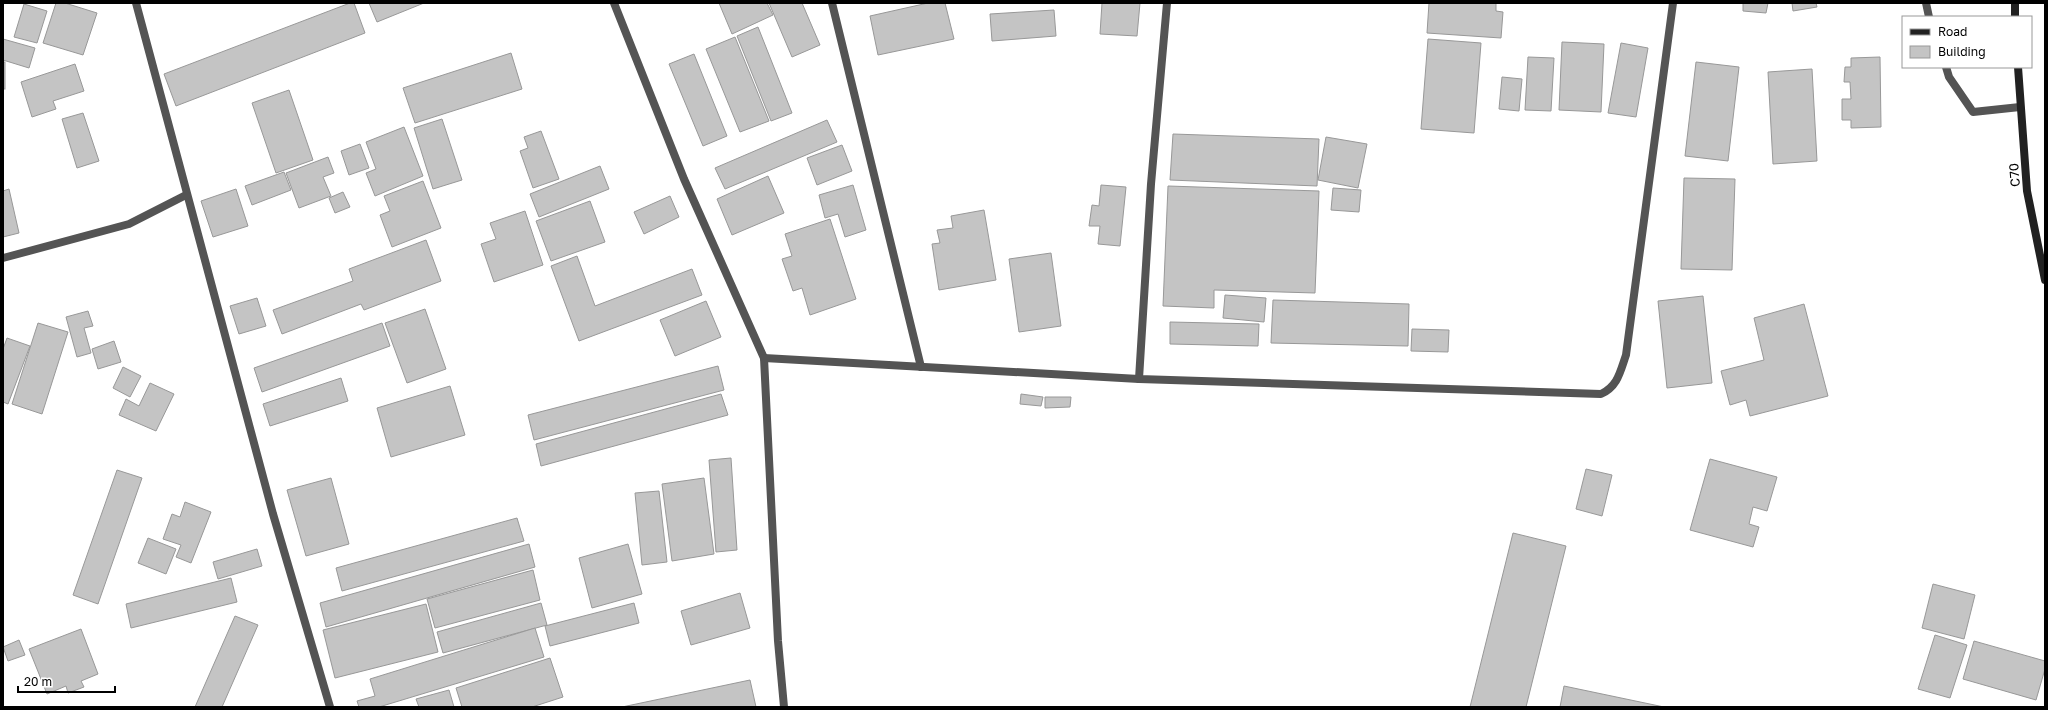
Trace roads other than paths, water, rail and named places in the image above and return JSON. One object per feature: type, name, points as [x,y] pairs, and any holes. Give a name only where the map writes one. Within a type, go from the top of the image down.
[{"type":"main road","points":[[2015,3],[2015,16]]},
{"type":"main road","name":"C70","points":[[2018,68],[2027,191],[2045,280]]},
{"type":"street","points":[[136,3],[186,195],[273,514],[330,707]]},
{"type":"street","points":[[614,3],[684,179],[764,358],[778,641],[784,707]]},
{"type":"street","points":[[832,3],[920,367]]},
{"type":"street","points":[[1140,379],[1151,184],[1167,3]]},
{"type":"street","points":[[764,358],[1140,379],[1601,394],[1610,390],[1617,382],[1626,355],[1673,3]]},
{"type":"street","points":[[1926,3],[1930,16]]},
{"type":"street","points":[[1946,68],[1949,77],[1973,112],[2020,107]]},
{"type":"street","points":[[3,258],[129,224],[186,195]]}]
